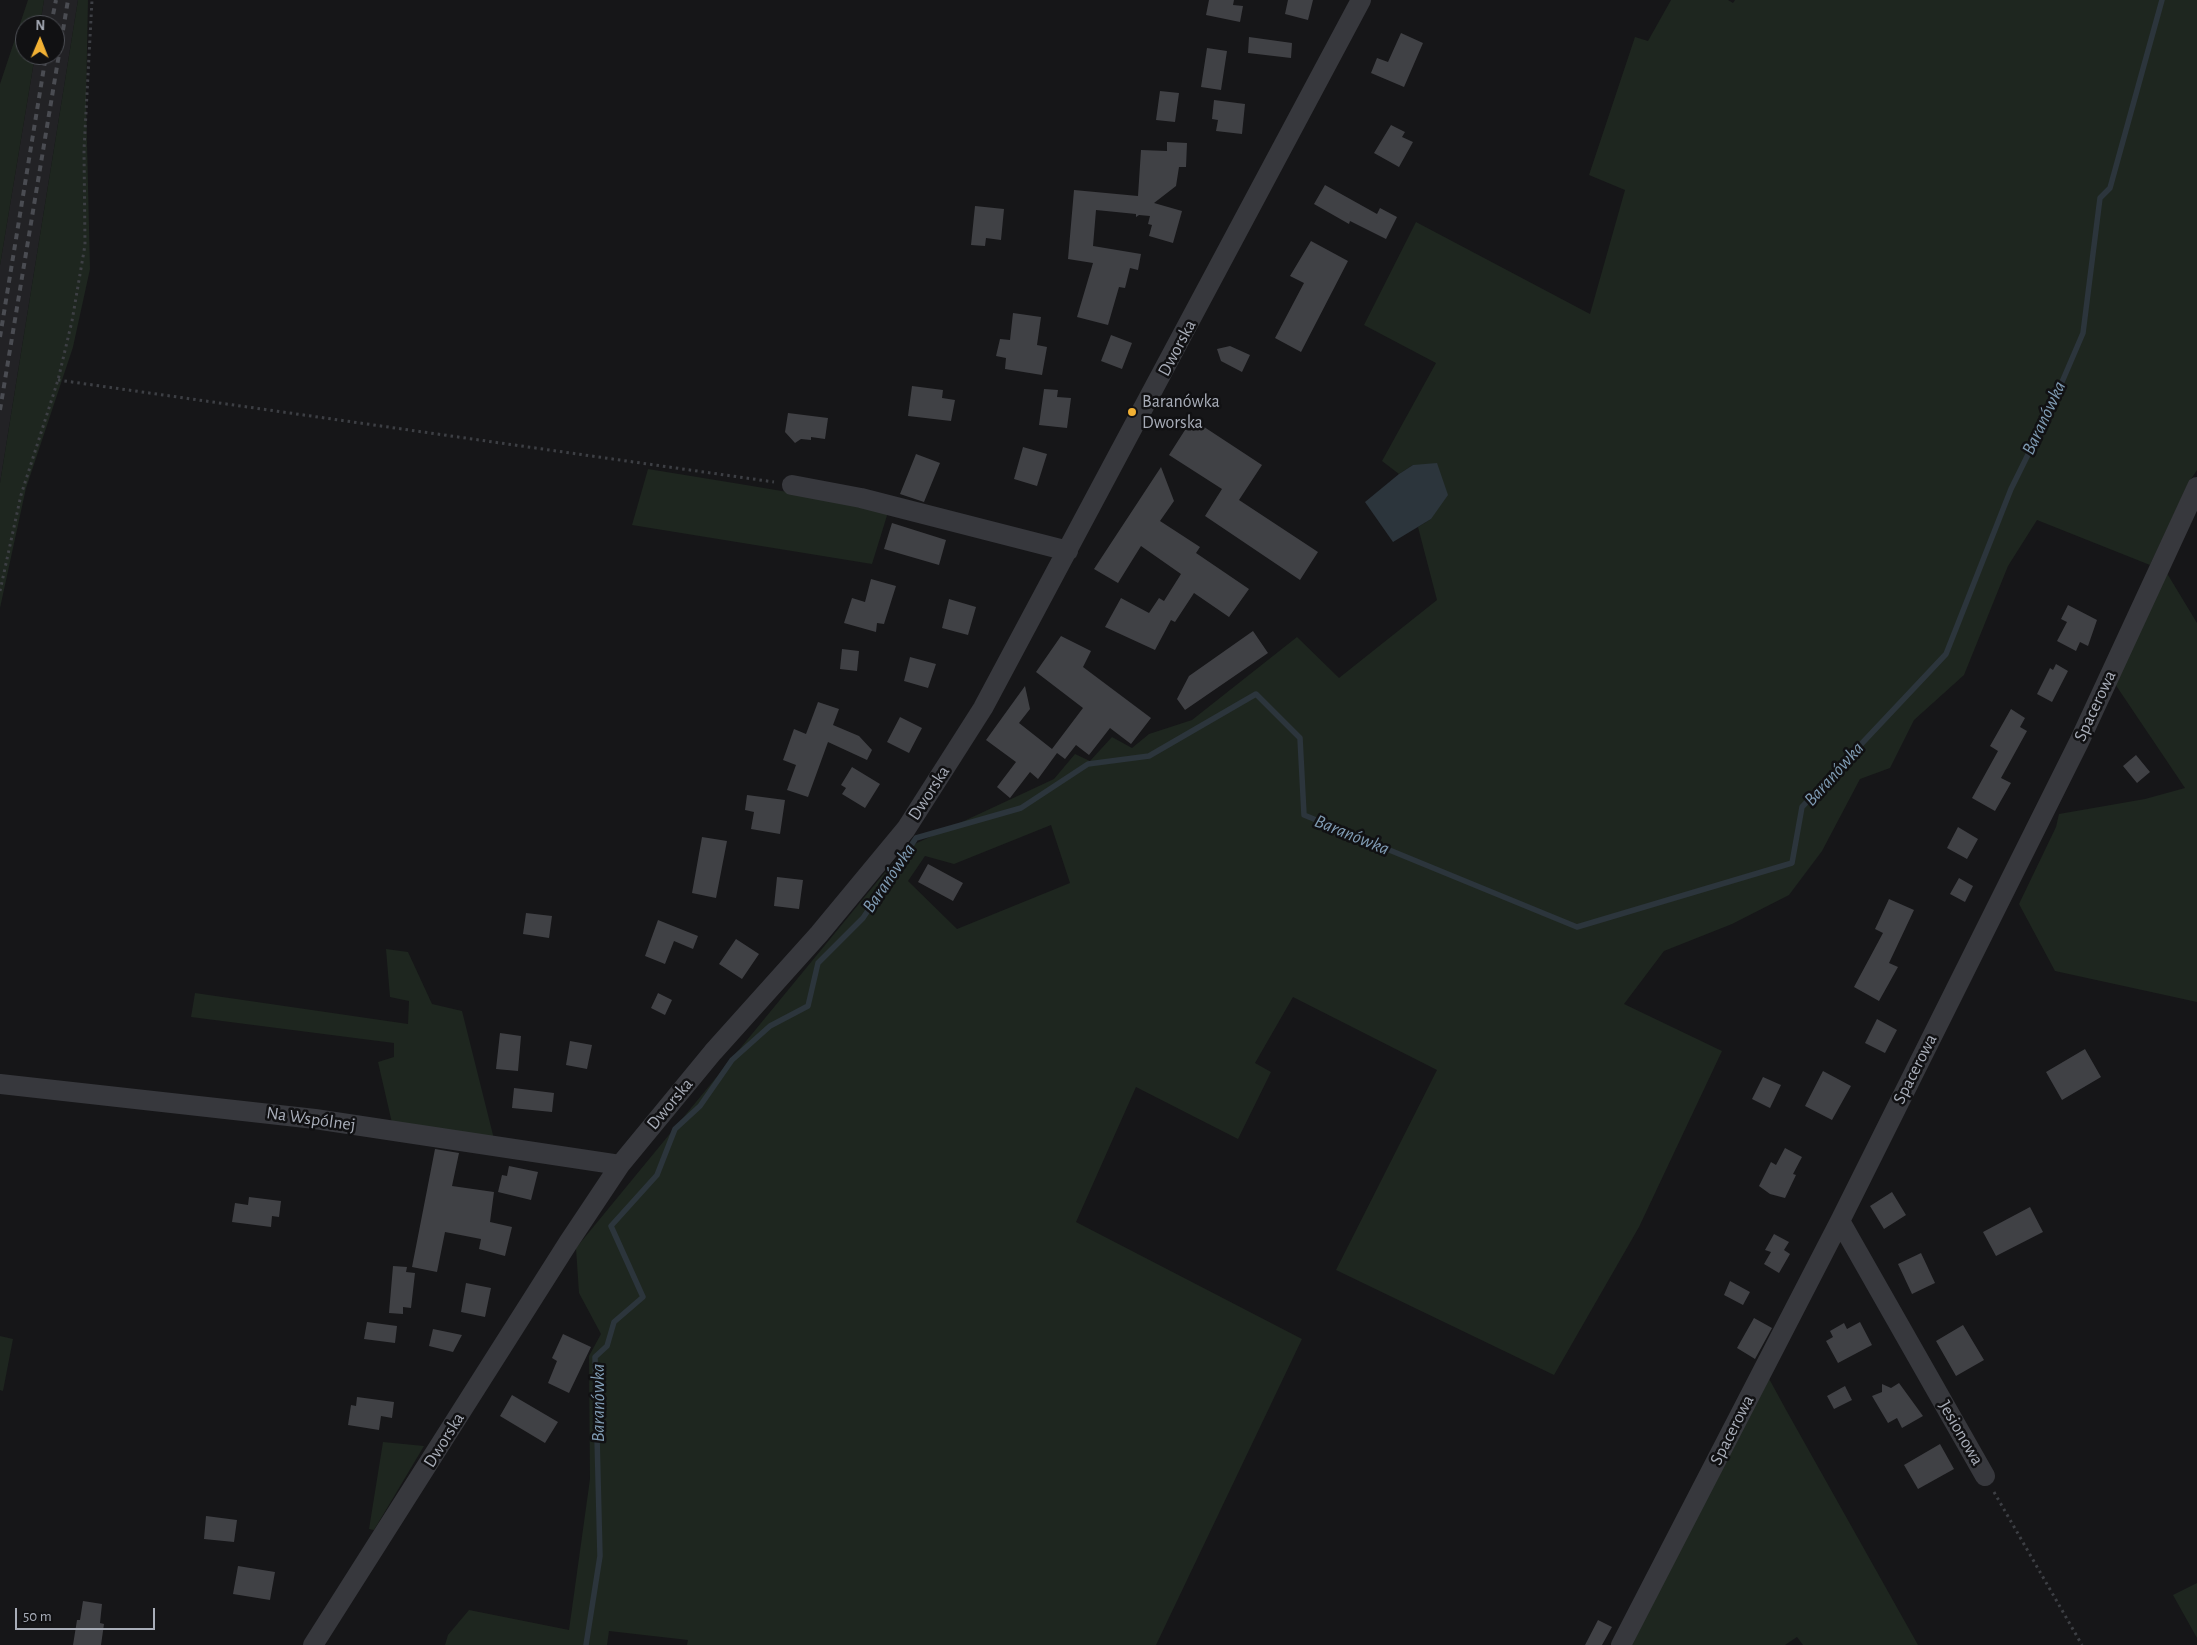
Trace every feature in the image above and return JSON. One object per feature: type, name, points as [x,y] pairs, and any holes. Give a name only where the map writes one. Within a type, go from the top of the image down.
[{"type":"street","name":"Dworska","points":[[313,1645],[568,1243],[620,1165],[713,1052],[819,934],[906,828],[983,708],[1361,0]]},
{"type":"street","points":[[792,485],[861,498],[1068,551]]},
{"type":"street","name":"Spacerowa","points":[[1622,1645],[1840,1221],[2079,742],[2197,487]]},
{"type":"street","name":"Na Wspólnej","points":[[0,1084],[315,1119],[620,1165]]},
{"type":"street","name":"Jesionowa","points":[[1840,1221],[1985,1476]]},
{"type":"path","points":[[0,591],[21,495],[58,380],[72,321],[85,245],[84,150],[92,0]]},
{"type":"path","points":[[58,380],[792,485]]},
{"type":"path","name":"Jesionowa","points":[[1985,1476],[2082,1645]]},
{"type":"shaded area","points":[[28,0],[44,0],[42,15],[23,15]]},
{"type":"shaded area","points":[[44,0],[78,0],[0,483],[0,265],[33,65],[65,65],[65,15],[42,15]]},
{"type":"shaded area","points":[[78,0],[88,0],[86,99],[90,269],[73,347],[26,488],[0,608],[0,483]]},
{"type":"shaded area","points":[[1671,0],[1728,0],[1733,3],[1735,0],[2197,0],[2197,470],[2188,484],[2150,565],[2037,520],[2008,566],[1964,675],[1914,720],[1890,768],[1860,779],[1822,851],[1789,895],[1732,924],[1664,951],[1624,1004],[1722,1051],[1639,1227],[1554,1375],[1336,1270],[1437,1070],[1293,997],[1255,1063],[1271,1072],[1238,1139],[1136,1087],[1076,1222],[1302,1339],[1156,1645],[687,1645],[688,1640],[609,1631],[607,1645],[445,1645],[448,1635],[469,1610],[569,1630],[590,1479],[589,1356],[601,1334],[579,1293],[576,1248],[904,849],[1054,779],[1075,754],[1090,761],[1112,737],[1132,748],[1149,734],[1192,720],[1297,637],[1339,678],[1437,600],[1418,527],[1431,519],[1413,465],[1399,474],[1382,461],[1436,363],[1364,325],[1416,222],[1590,314],[1625,190],[1589,175],[1635,37],[1648,41]],"holes":[[[1051,825],[1070,883],[957,929],[908,881],[925,856],[954,864]]]},
{"type":"shaded area","points":[[15,39],[15,65],[33,65],[0,265],[0,84]]},
{"type":"shaded area","points":[[1437,463],[1448,495],[1431,519],[1393,542],[1365,502],[1413,465]]},
{"type":"shaded area","points":[[648,469],[889,509],[872,564],[632,525]]},
{"type":"shaded area","points":[[2165,570],[2197,623],[2197,1002],[2055,971],[2019,904],[2056,827],[2059,814],[2145,799],[2185,788],[2115,684]]},
{"type":"shaded area","points":[[386,949],[408,952],[432,1004],[462,1011],[494,1139],[392,1123],[378,1062],[394,1057],[394,1043],[191,1017],[195,993],[408,1024],[409,1001],[390,997]]},
{"type":"shaded area","points":[[0,1336],[13,1339],[3,1391],[0,1390]]},
{"type":"shaded area","points":[[1767,1375],[1918,1645],[1803,1645],[1797,1637],[1785,1645],[1630,1645]]},
{"type":"shaded area","points":[[383,1442],[424,1446],[374,1530],[369,1529]]},
{"type":"shaded area","points":[[2197,1583],[2197,1638],[2173,1595]]},
{"type":"building","points":[[1209,0],[1234,0],[1233,5],[1243,6],[1240,22],[1206,15]]},
{"type":"building","points":[[1288,0],[1313,0],[1308,20],[1285,14]]},
{"type":"building","points":[[1401,33],[1423,43],[1404,87],[1371,73],[1377,58],[1388,62]]},
{"type":"building","points":[[1249,37],[1292,43],[1291,58],[1248,53]]},
{"type":"building","points":[[1207,48],[1227,51],[1221,90],[1201,87]]},
{"type":"building","points":[[1160,91],[1179,93],[1175,122],[1156,120]]},
{"type":"building","points":[[1214,100],[1245,104],[1242,134],[1216,131],[1218,120],[1212,119]]},
{"type":"building","points":[[1391,125],[1405,132],[1402,137],[1413,142],[1399,167],[1374,153]]},
{"type":"building","points":[[1167,142],[1187,143],[1186,167],[1179,167],[1176,186],[1154,203],[1182,211],[1173,243],[1149,236],[1152,225],[1148,224],[1150,216],[1139,215],[1136,217],[1136,214],[1096,210],[1093,246],[1141,254],[1138,270],[1130,268],[1125,288],[1119,287],[1108,325],[1077,317],[1093,263],[1068,259],[1074,190],[1138,196],[1141,150],[1167,151]]},
{"type":"building","points":[[1325,185],[1377,214],[1380,208],[1397,217],[1386,239],[1350,221],[1349,224],[1314,204]]},
{"type":"building","points":[[975,206],[1004,209],[1001,240],[986,238],[985,246],[971,245]]},
{"type":"building","points":[[1311,241],[1348,261],[1301,352],[1275,338],[1304,283],[1290,276]]},
{"type":"building","points":[[1013,313],[1041,317],[1037,345],[1047,347],[1042,375],[1005,369],[1006,358],[996,356],[1000,339],[1010,340]]},
{"type":"building","points":[[1111,335],[1132,343],[1122,369],[1101,361]]},
{"type":"building","points":[[1230,346],[1250,355],[1242,372],[1221,361],[1217,349]]},
{"type":"building","points":[[912,386],[943,390],[942,398],[955,400],[951,421],[908,416]]},
{"type":"building","points":[[1044,389],[1058,390],[1057,397],[1071,398],[1067,428],[1039,425]]},
{"type":"building","points":[[788,413],[828,418],[825,439],[811,437],[811,440],[801,439],[795,443],[785,432]]},
{"type":"building","points":[[1192,419],[1262,465],[1239,500],[1318,552],[1300,580],[1205,516],[1222,489],[1169,455]]},
{"type":"building","points":[[1023,447],[1047,454],[1037,486],[1014,479]]},
{"type":"building","points":[[916,454],[940,463],[924,502],[900,494]]},
{"type":"building","points":[[1161,467],[1174,501],[1160,521],[1200,547],[1196,553],[1249,589],[1229,617],[1194,593],[1175,622],[1171,620],[1155,650],[1105,627],[1121,598],[1149,613],[1159,598],[1164,601],[1181,574],[1141,546],[1118,583],[1094,569]]},
{"type":"building","points":[[892,523],[946,540],[939,565],[884,549]]},
{"type":"building","points":[[871,579],[896,586],[884,624],[877,623],[876,632],[844,623],[852,598],[865,602]]},
{"type":"building","points":[[949,599],[976,607],[968,635],[942,628]]},
{"type":"building","points":[[2068,605],[2097,620],[2088,646],[2080,642],[2076,651],[2057,641],[2067,622],[2061,619]]},
{"type":"building","points":[[1253,631],[1268,653],[1185,710],[1177,699],[1189,676]]},
{"type":"building","points":[[1061,636],[1091,651],[1083,667],[1151,718],[1131,744],[1110,728],[1089,755],[1076,745],[1065,759],[1057,753],[1038,779],[1030,772],[1010,798],[997,787],[1016,762],[986,740],[1025,686],[1030,709],[1019,723],[1052,749],[1083,708],[1036,672]]},
{"type":"building","points":[[842,649],[859,651],[857,671],[840,669]]},
{"type":"building","points":[[910,657],[936,664],[928,688],[904,681]]},
{"type":"building","points":[[2056,664],[2068,671],[2052,702],[2037,694],[2050,668],[2053,670]]},
{"type":"building","points":[[818,702],[839,709],[833,725],[859,736],[872,750],[867,760],[828,742],[808,797],[787,790],[796,765],[783,760],[794,729],[806,734]]},
{"type":"building","points":[[2011,709],[2025,718],[2020,727],[2027,731],[2001,778],[2011,783],[1995,811],[1972,798],[1998,751],[1990,746]]},
{"type":"building","points":[[900,717],[922,728],[909,753],[887,742]]},
{"type":"building","points":[[2136,755],[2150,772],[2137,783],[2123,766]]},
{"type":"building","points":[[852,767],[880,784],[865,808],[842,794],[846,788],[841,785]]},
{"type":"building","points":[[747,795],[785,800],[780,834],[751,829],[754,812],[745,810]]},
{"type":"building","points":[[1958,827],[1978,839],[1967,859],[1947,848]]},
{"type":"building","points":[[702,837],[727,841],[716,898],[692,893]]},
{"type":"building","points":[[928,864],[963,883],[953,901],[918,882]]},
{"type":"building","points":[[777,877],[803,880],[799,909],[774,906]]},
{"type":"building","points":[[1959,878],[1973,886],[1965,902],[1950,894]]},
{"type":"building","points":[[1889,899],[1914,910],[1889,963],[1898,967],[1879,1001],[1854,987],[1883,933],[1875,929]]},
{"type":"building","points":[[526,913],[552,916],[549,938],[523,934]]},
{"type":"building","points":[[658,920],[698,936],[693,949],[674,941],[665,964],[645,956]]},
{"type":"building","points":[[736,939],[759,954],[742,979],[719,964]]},
{"type":"building","points":[[658,993],[672,1000],[665,1015],[651,1008]]},
{"type":"building","points":[[1877,1019],[1897,1030],[1885,1053],[1865,1043]]},
{"type":"building","points":[[500,1033],[521,1036],[518,1071],[496,1069]]},
{"type":"building","points":[[570,1041],[592,1045],[587,1069],[566,1065]]},
{"type":"building","points":[[2085,1049],[2101,1077],[2062,1100],[2046,1072]]},
{"type":"building","points":[[1823,1071],[1851,1086],[1832,1120],[1805,1106]]},
{"type":"building","points":[[1763,1077],[1781,1085],[1770,1108],[1752,1099]]},
{"type":"building","points":[[514,1088],[554,1093],[552,1112],[512,1108]]},
{"type":"building","points":[[1785,1148],[1802,1157],[1793,1174],[1796,1175],[1785,1198],[1770,1194],[1759,1186],[1771,1162],[1776,1165]]},
{"type":"building","points":[[435,1149],[459,1153],[452,1186],[494,1192],[490,1222],[512,1227],[505,1256],[479,1249],[481,1239],[445,1232],[437,1272],[412,1267]]},
{"type":"building","points":[[509,1166],[538,1172],[531,1200],[498,1192],[502,1175],[507,1176]]},
{"type":"building","points":[[1892,1192],[1906,1215],[1884,1229],[1870,1206]]},
{"type":"building","points":[[249,1197],[281,1201],[279,1217],[272,1216],[271,1227],[232,1222],[235,1203],[248,1205]]},
{"type":"building","points":[[2030,1207],[2043,1232],[1996,1256],[1983,1232]]},
{"type":"building","points":[[1774,1234],[1789,1242],[1784,1250],[1790,1254],[1779,1273],[1764,1264],[1771,1252],[1765,1250]]},
{"type":"building","points":[[1921,1253],[1935,1283],[1912,1294],[1898,1264]]},
{"type":"building","points":[[393,1266],[407,1267],[406,1272],[415,1273],[411,1308],[403,1307],[403,1314],[389,1313]]},
{"type":"building","points":[[1730,1281],[1750,1292],[1743,1305],[1724,1295]]},
{"type":"building","points":[[466,1283],[491,1288],[485,1317],[461,1312]]},
{"type":"building","points":[[1754,1318],[1772,1328],[1755,1359],[1737,1348]]},
{"type":"building","points":[[367,1322],[397,1326],[395,1343],[364,1339]]},
{"type":"building","points":[[1860,1322],[1872,1345],[1838,1363],[1826,1341],[1833,1337],[1830,1331],[1844,1323],[1847,1329]]},
{"type":"building","points":[[1963,1325],[1984,1360],[1956,1376],[1936,1341]]},
{"type":"building","points":[[433,1329],[462,1335],[453,1352],[429,1346]]},
{"type":"building","points":[[563,1334],[591,1347],[569,1393],[548,1383],[557,1361],[552,1358]]},
{"type":"building","points":[[1899,1383],[1923,1416],[1902,1428],[1897,1418],[1888,1423],[1872,1396],[1882,1392],[1882,1384],[1891,1388]]},
{"type":"building","points":[[1845,1386],[1852,1400],[1834,1409],[1827,1396]]},
{"type":"building","points":[[512,1395],[558,1422],[545,1443],[500,1416]]},
{"type":"building","points":[[357,1397],[394,1402],[392,1418],[381,1416],[379,1430],[348,1425],[351,1405],[356,1406]]},
{"type":"building","points":[[1940,1444],[1954,1469],[1918,1489],[1904,1465]]},
{"type":"building","points":[[206,1516],[237,1520],[234,1542],[204,1539]]},
{"type":"building","points":[[238,1566],[275,1572],[270,1600],[233,1594]]},
{"type":"building","points":[[83,1601],[102,1604],[100,1623],[104,1624],[101,1645],[73,1645],[77,1620],[80,1620]]},
{"type":"building","points":[[1598,1620],[1612,1627],[1602,1645],[1585,1645]]},
{"type":"waterway","name":"Baranówka","points":[[586,1645],[600,1556],[595,1357],[607,1346],[614,1322],[643,1297],[611,1226],[657,1175],[675,1129],[700,1106],[732,1060],[770,1026],[808,1006],[818,963],[863,918],[916,838],[1021,808],[1088,764],[1149,756],[1256,694],[1300,738],[1304,815],[1577,927],[1792,863],[1802,807],[1946,654],[2011,489],[2050,410],[2083,333],[2100,198],[2110,188],[2162,0]]},
{"type":"railway","points":[[53,15],[56,0]]},
{"type":"railway","points":[[0,410],[68,0]]},
{"type":"railway","points":[[0,337],[44,65]]},
{"type":"place","name":"Baranówka Dworska","points":[[1132,412]]}]
